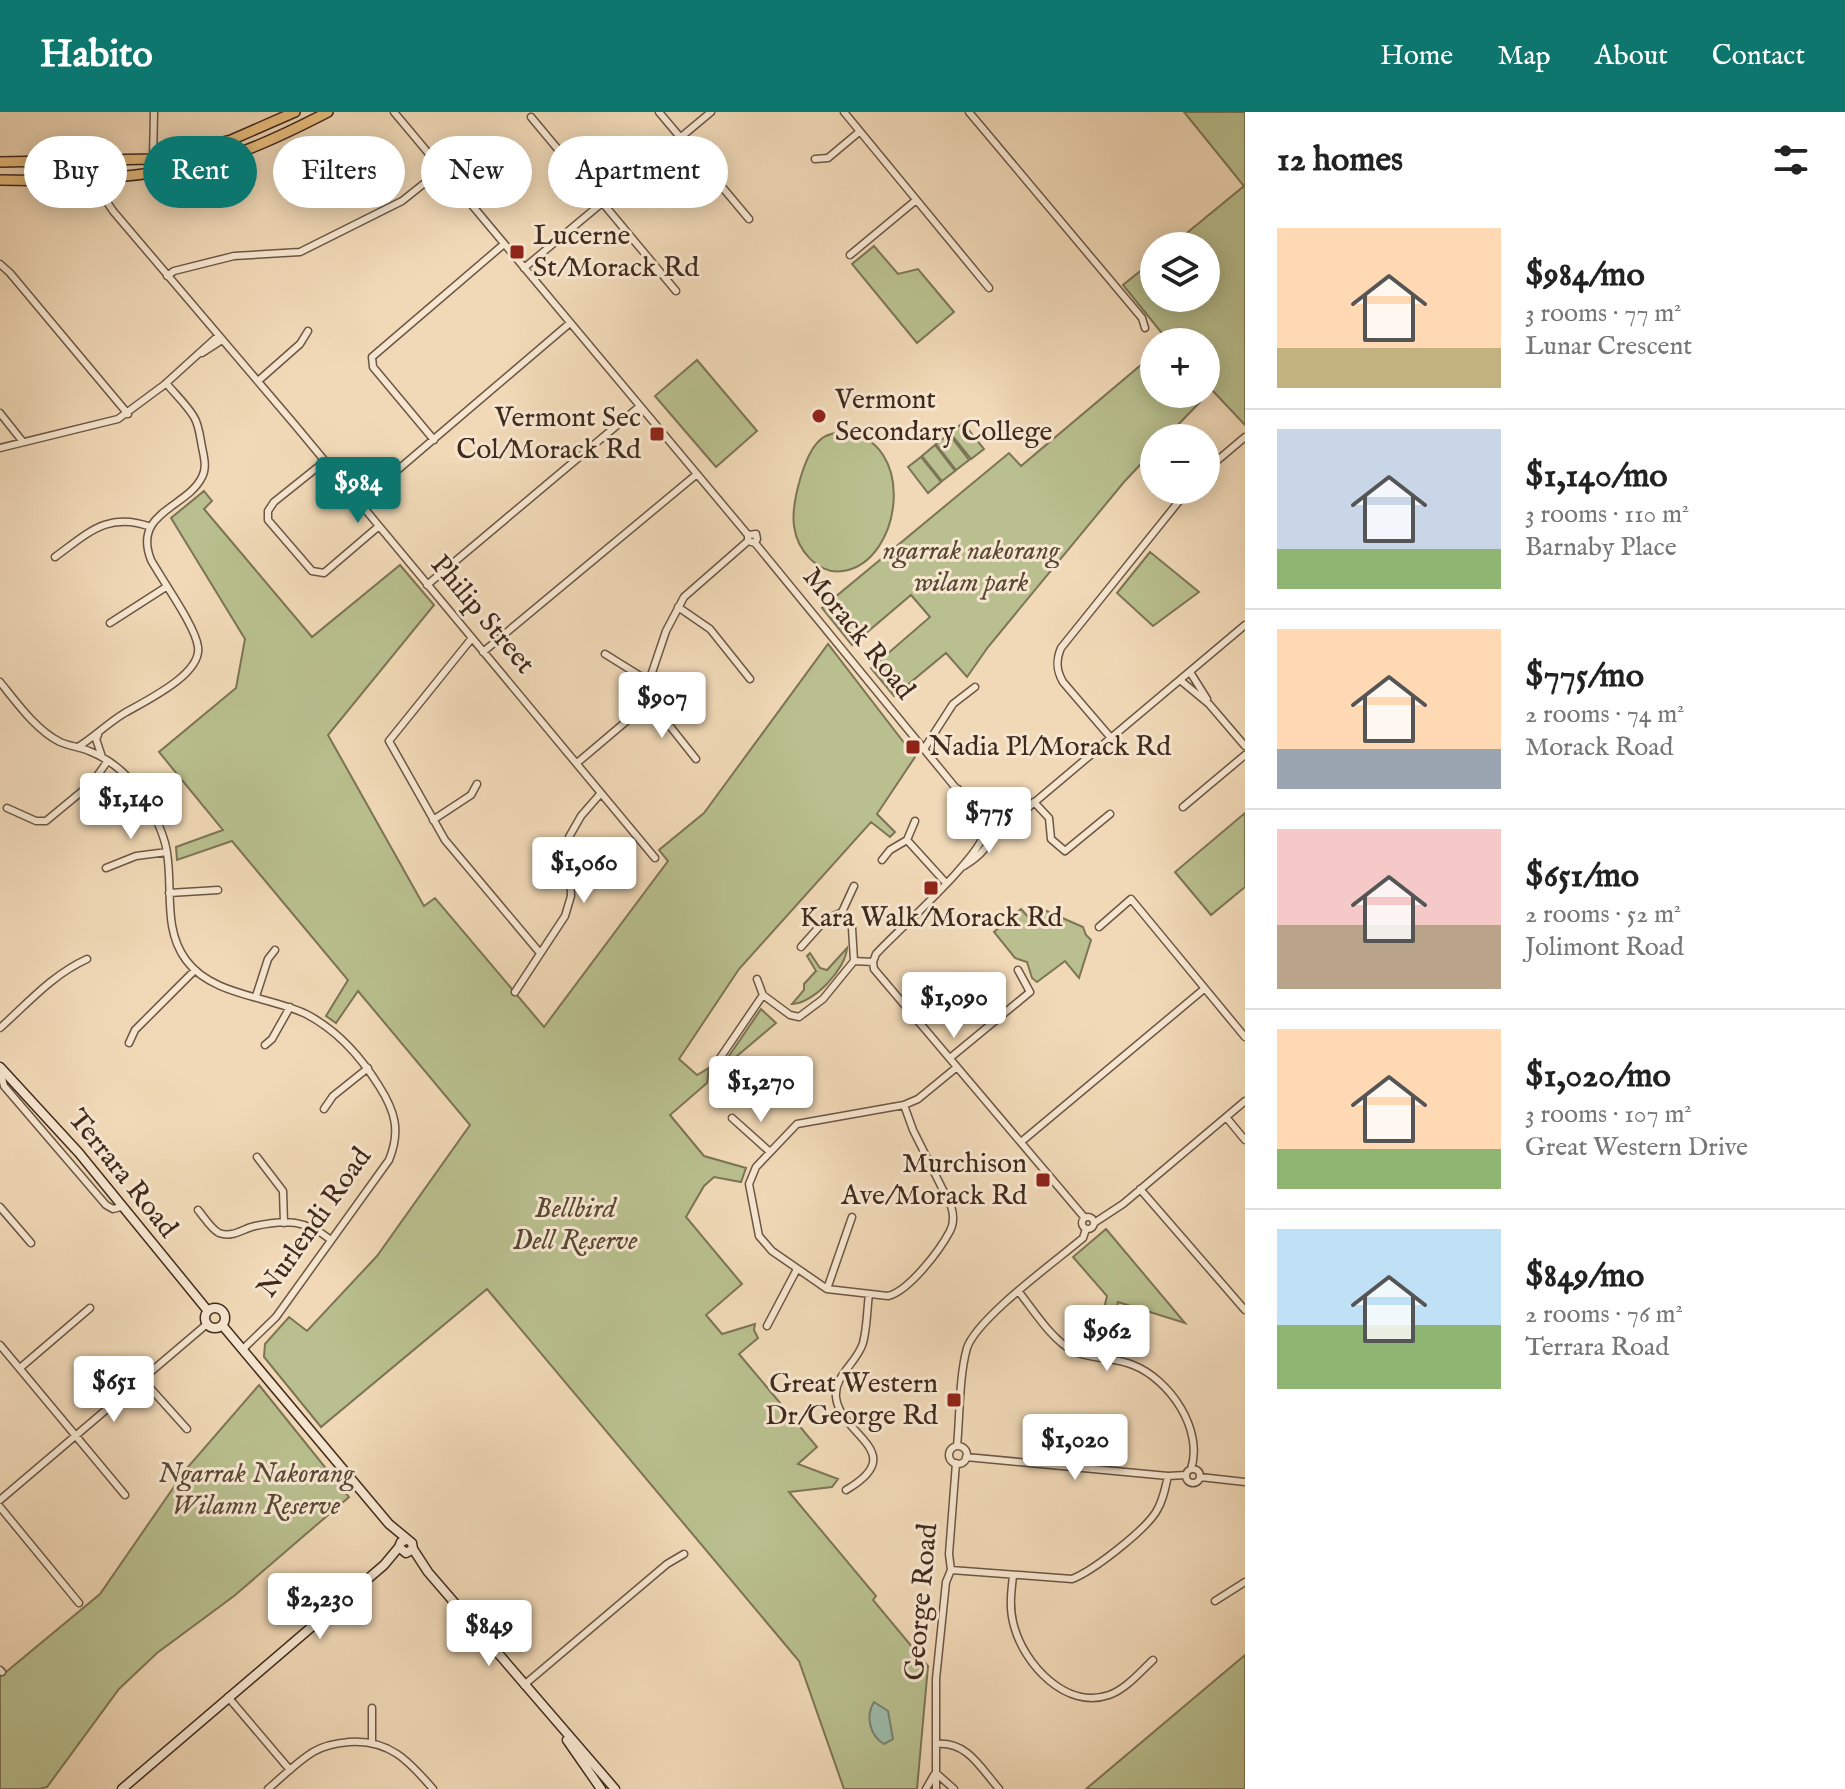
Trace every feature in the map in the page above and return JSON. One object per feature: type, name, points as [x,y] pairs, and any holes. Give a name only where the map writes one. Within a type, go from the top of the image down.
[{"type":"main road","points":[[240,136],[295,112]]},
{"type":"main road","points":[[127,175],[209,162],[240,152],[328,112]]},
{"type":"main road","points":[[0,162],[24,162]]},
{"type":"main road","points":[[0,180],[24,179]]},
{"type":"main road","name":"Terrara Road","points":[[2,1069],[59,1130],[208,1311]]},
{"type":"main road","points":[[214,1308],[222,1312],[225,1318],[222,1325],[215,1328],[207,1324],[205,1317],[208,1311],[214,1308]]},
{"type":"main road","points":[[222,1325],[389,1524],[405,1548],[615,1789]]},
{"type":"main road","points":[[122,1789],[405,1548]]},
{"type":"main road","points":[[545,1710],[601,1789]]},
{"type":"street","points":[[153,136],[154,112]]},
{"type":"street","name":"Morack Road","points":[[394,112],[421,145]]},
{"type":"street","points":[[659,112],[678,136]]},
{"type":"street","points":[[682,136],[711,112]]},
{"type":"street","points":[[844,112],[989,288]]},
{"type":"street","points":[[969,112],[1142,318],[1145,328]]},
{"type":"street","points":[[531,117],[548,138]]},
{"type":"street","points":[[815,159],[828,158],[859,132]]},
{"type":"street","points":[[167,276],[174,271],[234,256],[300,252],[402,201],[421,186]]},
{"type":"street","points":[[728,194],[749,219]]},
{"type":"street","points":[[850,255],[915,201]]},
{"type":"street","name":"Philip Street","points":[[111,208],[655,858]]},
{"type":"street","name":"Morack Road","points":[[473,208],[958,789],[987,830]]},
{"type":"street","points":[[524,268],[596,208]]},
{"type":"street","points":[[606,208],[676,291]]},
{"type":"street","points":[[434,440],[372,362],[377,352],[504,244]]},
{"type":"street","points":[[0,264],[128,414]]},
{"type":"street","points":[[360,502],[570,323]]},
{"type":"street","points":[[258,381],[300,344],[308,331]]},
{"type":"street","points":[[0,448],[128,414],[220,338]]},
{"type":"street","points":[[78,747],[125,712],[152,700],[197,660],[197,640],[148,554],[147,540],[151,527],[158,517],[196,485],[203,476],[205,466],[194,417],[166,383]]},
{"type":"street","points":[[427,585],[640,406]]},
{"type":"street","points":[[0,413],[23,442]]},
{"type":"street","points":[[1220,458],[1245,437]]},
{"type":"street","points":[[324,462],[274,502],[268,511],[268,520],[312,571],[324,573],[379,526]]},
{"type":"street","points":[[483,652],[697,474]]},
{"type":"street","points":[[1111,738],[1063,682],[1057,658],[1061,648],[1177,504]]},
{"type":"street","points":[[55,557],[105,523],[130,521],[151,527]]},
{"type":"street","points":[[577,763],[641,705],[666,631],[692,588],[750,540]]},
{"type":"street","points":[[110,623],[166,587]]},
{"type":"street","points":[[678,607],[710,629],[750,679]]},
{"type":"street","points":[[1094,1223],[1092,1218],[1084,1217],[883,980],[874,969],[873,962],[882,948],[961,868],[987,830],[1002,827],[1034,802],[1245,625]]},
{"type":"street","points":[[472,638],[389,741],[445,840],[540,953]]},
{"type":"street","points":[[605,654],[650,682]]},
{"type":"street","points":[[1190,672],[1209,704]]},
{"type":"street","points":[[1180,680],[1209,704],[1245,746]]},
{"type":"street","points":[[0,682],[22,709],[50,735],[105,760],[131,780],[158,821],[167,852],[175,938],[186,961],[195,970],[135,1030],[129,1043]]},
{"type":"street","points":[[924,749],[953,704],[975,687]]},
{"type":"street","points":[[641,705],[669,725],[696,759]]},
{"type":"street","points":[[102,728],[96,739],[105,760]]},
{"type":"street","points":[[1183,807],[1245,755]]},
{"type":"street","points":[[7,808],[36,821],[46,821],[92,783],[105,760]]},
{"type":"street","points":[[433,820],[471,795],[477,784]]},
{"type":"street","points":[[515,992],[569,906],[569,837],[581,816],[601,793]]},
{"type":"street","points":[[1034,802],[1049,818],[1051,839],[1065,851],[1110,814]]},
{"type":"street","points":[[882,860],[890,850],[907,840],[915,821]]},
{"type":"street","points":[[907,840],[946,883]]},
{"type":"street","points":[[106,868],[136,856],[167,852]]},
{"type":"street","points":[[801,947],[826,919],[842,912],[854,886]]},
{"type":"street","points":[[169,893],[218,890]]},
{"type":"street","points":[[1099,927],[1131,899],[1245,1037]]},
{"type":"street","points":[[757,979],[763,995],[790,1015],[799,1017],[823,999],[854,961],[852,928],[842,912]]},
{"type":"street","points":[[256,996],[268,959],[275,950]]},
{"type":"street","points":[[0,1028],[28,999],[69,967],[87,959]]},
{"type":"street","points":[[854,961],[873,962]]},
{"type":"street","name":"Nurlendi Road","points":[[195,970],[224,987],[290,1007],[342,1039],[368,1068],[391,1104],[397,1135],[389,1160],[276,1317],[242,1350]]},
{"type":"street","points":[[1018,970],[1030,992],[1040,995]]},
{"type":"street","points":[[1021,1142],[1204,989]]},
{"type":"street","points":[[950,1058],[1030,992]]},
{"type":"street","points":[[718,1061],[763,995]]},
{"type":"street","points":[[265,1045],[272,1039],[290,1007]]},
{"type":"street","points":[[904,1105],[951,1206],[951,1230],[904,1291],[888,1296],[827,1289],[764,1244],[759,1236],[749,1184],[756,1167],[797,1124],[904,1105],[918,1099],[957,1067]]},
{"type":"street","points":[[324,1109],[333,1096],[368,1068]]},
{"type":"street","points":[[1086,1229],[1106,1217],[1245,1101]]},
{"type":"street","points":[[1226,1117],[1245,1140]]},
{"type":"street","points":[[732,1118],[770,1152]]},
{"type":"street","points":[[257,1157],[283,1191],[284,1223]]},
{"type":"street","points":[[1140,1189],[1245,1310]]},
{"type":"street","points":[[0,1207],[31,1243]]},
{"type":"street","points":[[198,1210],[217,1232],[233,1235],[254,1226],[284,1223],[311,1225],[331,1240]]},
{"type":"street","points":[[827,1289],[852,1217]]},
{"type":"street","points":[[1084,1217],[1082,1223],[1086,1229]]},
{"type":"street","points":[[957,1446],[967,1348],[983,1323],[1083,1238],[1086,1229]]},
{"type":"street","points":[[767,1326],[797,1269]]},
{"type":"street","points":[[1019,1292],[1072,1351],[1136,1366],[1169,1390],[1190,1428],[1193,1448],[1187,1481],[1197,1482],[1200,1477]]},
{"type":"street","points":[[846,1490],[868,1473],[873,1462],[868,1443],[842,1414],[836,1396],[841,1376],[862,1345],[869,1294]]},
{"type":"street","points":[[20,1368],[90,1308]]},
{"type":"street","points":[[0,1500],[207,1324]]},
{"type":"street","points":[[0,1345],[125,1495]]},
{"type":"street","points":[[143,1380],[187,1429]]},
{"type":"street","points":[[957,1446],[964,1450],[966,1457],[963,1462],[956,1463],[949,1455],[950,1450],[957,1446]]},
{"type":"street","points":[[966,1457],[1168,1476],[1197,1471],[1200,1477]]},
{"type":"street","name":"George Road","points":[[936,1789],[936,1679],[946,1582],[951,1570],[949,1554],[956,1463]]},
{"type":"street","points":[[951,1570],[1072,1579],[1087,1573],[1151,1519],[1163,1499],[1168,1476]]},
{"type":"street","points":[[1200,1477],[1245,1482]]},
{"type":"street","points":[[0,1507],[79,1603]]},
{"type":"street","points":[[524,1685],[667,1564],[684,1554]]},
{"type":"street","points":[[1013,1576],[1011,1608],[1017,1636],[1028,1656],[1047,1678],[1064,1691],[1085,1698],[1107,1695],[1118,1691],[1153,1660]]},
{"type":"street","points":[[1215,1601],[1245,1582]]},
{"type":"street","points":[[228,1697],[290,1770]]},
{"type":"street","points":[[372,1708],[372,1741]]},
{"type":"street","points":[[268,1789],[323,1747],[372,1741],[406,1758],[433,1789]]},
{"type":"street","points":[[936,1744],[952,1742],[963,1748],[999,1789]]},
{"type":"street","points":[[926,1789],[936,1773],[954,1789]]},
{"type":"green space","name":"ngarrak nakorang wilam park","points":[[1184,112],[1245,112],[1245,425],[1220,398],[1220,328],[1158,328],[1145,312],[1220,312],[1220,232],[1188,232],[1244,186]]},
{"type":"green space","points":[[874,246],[898,274],[918,269],[954,312],[917,343],[852,264]]},
{"type":"green space","name":"ngarrak nakorang wilam park","points":[[1140,271],[1140,306],[1123,285]]},
{"type":"green space","points":[[697,360],[757,431],[716,467],[655,396]]},
{"type":"green space","name":"ngarrak nakorang wilam park","points":[[1140,366],[1140,408],[1194,408],[1179,424],[1140,424],[1140,465],[988,647],[967,677],[946,653],[894,696],[871,668],[930,617],[911,595],[852,645],[822,608],[1009,453],[1021,466]]},
{"type":"green space","points":[[963,423],[984,449],[971,459],[950,433]]},
{"type":"green space","points":[[843,432],[867,439],[883,455],[892,476],[894,500],[889,525],[879,546],[863,563],[834,571],[817,565],[804,551],[796,535],[794,517],[800,480],[814,447],[825,436]]},
{"type":"green space","points":[[949,434],[969,460],[956,470],[936,444]]},
{"type":"green space","points":[[935,445],[955,471],[942,481],[922,456]]},
{"type":"green space","points":[[921,457],[941,482],[928,493],[908,467]]},
{"type":"green space","name":"Bellbird Dell Reserve","points":[[204,491],[212,501],[204,509],[312,637],[400,565],[434,605],[328,735],[424,906],[435,898],[544,1027],[668,861],[659,850],[704,813],[828,644],[915,757],[877,814],[895,832],[890,837],[871,822],[739,969],[679,1059],[697,1075],[709,1068],[707,1083],[670,1115],[704,1156],[746,1168],[741,1182],[714,1177],[704,1186],[686,1217],[742,1284],[706,1315],[722,1334],[755,1324],[758,1338],[739,1354],[817,1447],[798,1464],[838,1479],[832,1487],[789,1492],[876,1596],[873,1600],[928,1666],[917,1789],[844,1789],[799,1661],[487,1289],[321,1427],[264,1357],[265,1344],[289,1317],[307,1331],[377,1256],[470,1125],[358,991],[336,1023],[326,1016],[348,980],[232,841],[177,860],[176,847],[223,830],[159,752],[236,688],[245,639],[171,518]]},
{"type":"green space","points":[[1150,552],[1199,592],[1153,626],[1117,593]]},
{"type":"green space","points":[[1245,813],[1245,887],[1211,915],[1175,872]]},
{"type":"green space","points":[[1021,909],[1030,919],[1042,909],[1083,927],[1091,940],[1079,978],[1065,961],[1037,982],[1032,978],[1027,962],[1015,958],[994,932]]},
{"type":"green space","points":[[847,948],[841,966],[827,984],[809,998],[792,1004],[816,971],[807,956],[810,953],[820,968],[827,970]]},
{"type":"green space","points":[[761,1009],[776,1023],[730,1062],[727,1059]]},
{"type":"green space","points":[[1106,1229],[1185,1323],[1118,1302],[1108,1351],[1094,1350],[1107,1296],[1073,1257]]},
{"type":"green space","name":"Ngarrak Nakorang Wilamn Reserve","points":[[259,1385],[349,1497],[234,1596],[157,1653],[119,1689],[47,1787],[0,1789],[0,1677],[100,1594],[187,1468]]},
{"type":"green space","points":[[1245,1655],[1245,1789],[1086,1789]]},
{"type":"shaded area","points":[[874,1702],[888,1711],[893,1739],[884,1744],[875,1736],[870,1725]]},
{"type":"place","name":"Lucerne St/Morack Rd","points":[[517,252]]},
{"type":"place","name":"Vermont Secondary College","points":[[819,416]]},
{"type":"place","name":"Vermont Sec Col/Morack Rd","points":[[657,434]]},
{"type":"place","name":"Nadia Pl/Morack Rd","points":[[913,747]]},
{"type":"place","name":"Kara Walk/Morack Rd","points":[[931,888]]},
{"type":"place","name":"Murchison Ave/Morack Rd","points":[[1043,1180]]},
{"type":"place","name":"Great Western Dr/George Rd","points":[[954,1400]]}]
